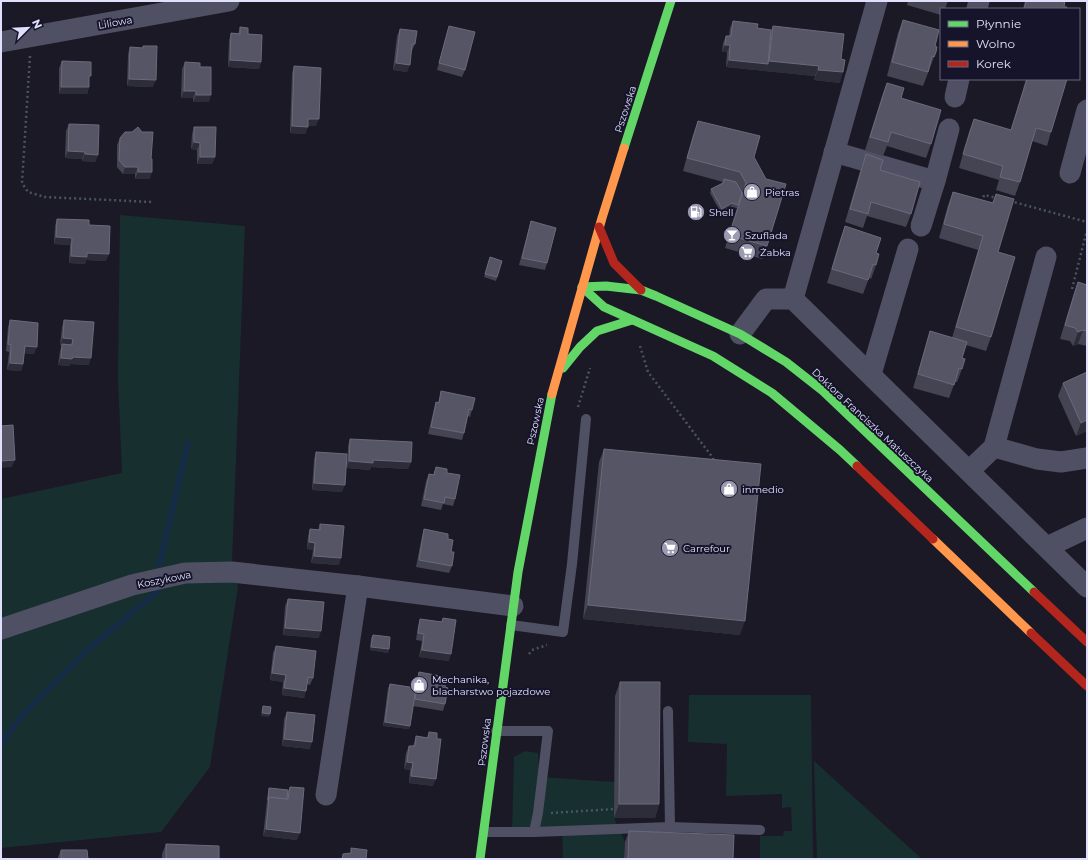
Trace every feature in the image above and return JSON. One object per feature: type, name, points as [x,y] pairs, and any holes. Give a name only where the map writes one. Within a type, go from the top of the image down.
[{"type":"main road","name":"Pszowska","points":[[480,859],[518,572],[544,430],[557,375],[599,227],[671,1]]},
{"type":"main road","points":[[599,227],[614,263],[641,290]]},
{"type":"main road","name":"Doktora Franciszka Matuszczyka","points":[[582,287],[606,286],[641,290],[740,334],[786,362],[823,391],[1087,642]]},
{"type":"main road","points":[[582,287],[604,307],[713,356],[772,393],[840,450],[1087,686]]},
{"type":"main road","points":[[557,375],[580,347],[597,331],[632,320]]},
{"type":"street","name":"Liliowa","points":[[1,42],[31,38],[230,1]]},
{"type":"street","points":[[793,299],[877,1]]},
{"type":"street","points":[[1070,173],[1087,110]]},
{"type":"street","points":[[922,226],[949,129]]},
{"type":"street","points":[[834,152],[935,180]]},
{"type":"street","points":[[870,374],[908,249]]},
{"type":"street","points":[[968,471],[994,447],[1046,257]]},
{"type":"street","points":[[740,334],[766,299],[793,299],[1087,587]]},
{"type":"street","points":[[994,447],[1038,459],[1061,462],[1087,458]]},
{"type":"street","points":[[1047,548],[1087,528]]},
{"type":"street","name":"Koszykowa","points":[[1,629],[132,585],[185,573],[232,572],[358,586],[512,616]]},
{"type":"street","points":[[326,795],[358,586]]},
{"type":"lane","points":[[512,616],[563,632],[572,564],[586,419]]},
{"type":"lane","points":[[668,711],[670,827]]},
{"type":"lane","points":[[496,731],[548,731],[538,813],[534,832]]},
{"type":"lane","points":[[484,832],[534,832],[670,827],[760,830]]},
{"type":"path","points":[[31,38],[22,183],[28,192],[45,197],[152,202]]},
{"type":"path","points":[[980,208],[984,195],[999,199]]},
{"type":"path","points":[[1006,200],[1087,222]]},
{"type":"path","points":[[1072,289],[1087,230]]},
{"type":"path","points":[[640,345],[648,372],[713,458],[714,466]]},
{"type":"path","points":[[538,813],[585,812],[614,809]]},
{"type":"green space","points":[[120,215],[245,226],[232,562],[238,587],[210,767],[161,832],[1,848],[1,499],[122,473],[118,378]]},
{"type":"green space","points":[[689,695],[811,695],[813,859],[760,859],[760,836],[783,836],[784,831],[792,831],[791,807],[782,808],[782,794],[726,796],[727,744],[688,742]]},
{"type":"green space","points":[[525,751],[538,753],[539,777],[615,782],[614,818],[625,842],[624,859],[563,859],[562,831],[512,832],[514,757]]},
{"type":"green space","points":[[814,761],[922,859],[817,859]]},
{"type":"building","points":[[1026,1],[1065,1],[1064,7],[1067,7],[1066,8],[1024,8]]},
{"type":"building","points":[[903,20],[939,30],[935,46],[937,47],[936,52],[934,57],[932,56],[928,72],[892,62]]},
{"type":"building","points":[[733,21],[758,24],[757,28],[771,30],[768,64],[729,60],[730,45],[725,45],[726,36],[731,36]]},
{"type":"building","points":[[449,26],[475,32],[465,70],[439,63]]},
{"type":"building","points":[[773,26],[844,34],[841,59],[845,60],[843,72],[818,70],[819,66],[769,61]]},
{"type":"building","points":[[240,27],[248,28],[248,34],[262,35],[261,62],[230,60],[231,33],[240,34]]},
{"type":"building","points":[[400,29],[417,31],[415,44],[412,44],[410,65],[396,63]]},
{"type":"building","points":[[143,46],[157,46],[156,80],[129,79],[130,47],[143,48]]},
{"type":"building","points":[[62,61],[91,62],[89,87],[61,87]]},
{"type":"building","points":[[185,62],[200,63],[200,67],[211,67],[211,95],[196,95],[196,91],[184,91]]},
{"type":"building","points":[[294,66],[321,68],[319,119],[308,119],[308,127],[292,126]]},
{"type":"building","points":[[1027,80],[1067,80],[1051,132],[1036,128],[1020,182],[1000,177],[1003,166],[963,154],[974,119],[1011,130]]},
{"type":"building","points":[[887,83],[904,88],[901,98],[941,110],[931,144],[891,132],[888,142],[870,137]]},
{"type":"building","points":[[698,121],[760,136],[754,157],[766,179],[786,184],[767,246],[729,235],[746,183],[740,172],[687,158]]},
{"type":"building","points":[[69,124],[99,125],[98,155],[85,154],[85,152],[68,151]]},
{"type":"building","points":[[138,127],[142,132],[153,132],[151,159],[152,172],[138,172],[138,167],[125,167],[119,160],[120,138],[125,132],[132,132]]},
{"type":"building","points":[[194,127],[216,127],[215,157],[200,157],[200,143],[194,142]]},
{"type":"building","points":[[866,154],[883,160],[880,170],[920,182],[911,214],[871,202],[868,214],[850,209]]},
{"type":"building","points":[[724,179],[736,182],[742,193],[738,205],[732,203],[722,209],[711,189],[723,183]]},
{"type":"building","points":[[953,192],[993,203],[996,194],[1014,199],[998,252],[1015,257],[991,337],[956,327],[983,236],[944,224]]},
{"type":"building","points":[[57,219],[89,220],[89,225],[110,226],[109,254],[87,253],[87,257],[71,256],[72,238],[56,237]]},
{"type":"building","points":[[531,221],[556,228],[547,263],[522,258]]},
{"type":"building","points":[[845,226],[881,238],[876,253],[879,254],[876,265],[873,264],[868,280],[832,269]]},
{"type":"building","points":[[490,257],[502,261],[497,277],[485,274]]},
{"type":"building","points":[[1078,282],[1087,285],[1087,331],[1083,330],[1078,332],[1075,328],[1065,325]]},
{"type":"building","points":[[10,320],[38,323],[37,347],[25,346],[23,364],[10,363],[11,345],[8,344]]},
{"type":"building","points":[[64,320],[94,322],[91,358],[61,358],[62,344],[72,345],[73,339],[63,338]]},
{"type":"building","points":[[930,331],[967,342],[962,358],[965,359],[962,369],[959,368],[954,385],[918,374]]},
{"type":"building","points":[[1087,372],[1087,420],[1081,423],[1063,383]]},
{"type":"building","points":[[441,391],[475,398],[472,410],[469,409],[464,433],[431,427],[436,402],[439,403]]},
{"type":"building","points":[[13,425],[15,460],[1,461],[1,426]]},
{"type":"building","points":[[350,439],[412,442],[411,462],[373,460],[373,463],[349,461]]},
{"type":"building","name":"Carrefour","points":[[604,449],[761,464],[745,621],[588,605]]},
{"type":"building","points":[[316,452],[347,454],[345,485],[314,483]]},
{"type":"building","points":[[436,467],[447,469],[447,473],[460,475],[455,499],[445,497],[444,503],[424,499],[429,474],[434,475]]},
{"type":"building","points":[[320,524],[344,526],[341,558],[314,556],[315,543],[309,542],[310,529],[320,530]]},
{"type":"building","points":[[424,529],[448,534],[448,539],[453,540],[451,552],[454,552],[452,566],[419,560]]},
{"type":"building","points":[[288,599],[324,602],[321,631],[285,628]]},
{"type":"building","points":[[443,618],[456,620],[451,654],[422,650],[424,634],[418,633],[420,619],[442,622]]},
{"type":"building","points":[[373,635],[390,637],[389,649],[371,647]]},
{"type":"building","points":[[276,646],[316,651],[313,678],[308,677],[306,691],[284,688],[286,675],[272,673]]},
{"type":"building","points":[[419,672],[446,677],[445,687],[448,688],[445,704],[415,699]]},
{"type":"building","points":[[620,682],[660,682],[659,804],[619,804]]},
{"type":"building","points":[[390,684],[416,688],[410,726],[385,722]]},
{"type":"building","points":[[263,706],[271,707],[270,714],[262,713]]},
{"type":"building","points":[[287,712],[315,715],[312,742],[284,739]]},
{"type":"building","points":[[429,732],[437,733],[437,739],[441,739],[436,779],[411,776],[413,763],[407,762],[409,746],[415,746],[416,736],[428,738]]},
{"type":"building","points":[[290,787],[304,788],[300,833],[266,829],[269,797],[288,799]]},
{"type":"building","points":[[269,788],[288,790],[287,799],[269,797],[268,800]]},
{"type":"building","points":[[629,831],[734,835],[733,859],[628,859]]},
{"type":"building","points":[[166,844],[219,846],[219,859],[166,859]]},
{"type":"building","points":[[351,848],[367,850],[366,859],[342,859],[343,854],[351,853]]},
{"type":"building","points":[[61,850],[87,850],[88,859],[61,859]]},
{"type":"waterway","points":[[159,566],[188,443]]},
{"type":"waterway","points":[[1,744],[22,716],[85,652],[158,591]]},
{"type":"traffic: fast","points":[[624,148],[671,1]]},
{"type":"traffic: fast","points":[[582,287],[606,286],[641,290],[740,334],[786,362],[823,391],[1034,592]]},
{"type":"traffic: fast","points":[[582,287],[604,307],[713,356],[772,393],[857,466]]},
{"type":"traffic: fast","points":[[563,368],[580,347],[597,331],[632,320]]},
{"type":"traffic: fast","points":[[480,859],[518,572],[552,394]]},
{"type":"traffic: slow","points":[[552,394],[602,218],[624,148]]},
{"type":"traffic: slow","points":[[933,539],[1031,633]]},
{"type":"traffic: jam","points":[[599,227],[614,263],[641,290]]},
{"type":"traffic: jam","points":[[857,466],[933,539]]},
{"type":"traffic: jam","points":[[1034,592],[1087,642]]},
{"type":"traffic: jam","points":[[1031,633],[1087,686]]},
{"type":"place","name":"Pietras","points":[[752,192]]},
{"type":"place","name":"Shell","points":[[696,212]]},
{"type":"place","name":"Szuflada","points":[[732,235]]},
{"type":"place","name":"Żabka","points":[[747,252]]},
{"type":"place","name":"inmedio","points":[[729,489]]},
{"type":"place","name":"Carrefour","points":[[670,548]]},
{"type":"place","name":"Mechanika, blacharstwo pojazdowe","points":[[419,685]]}]
